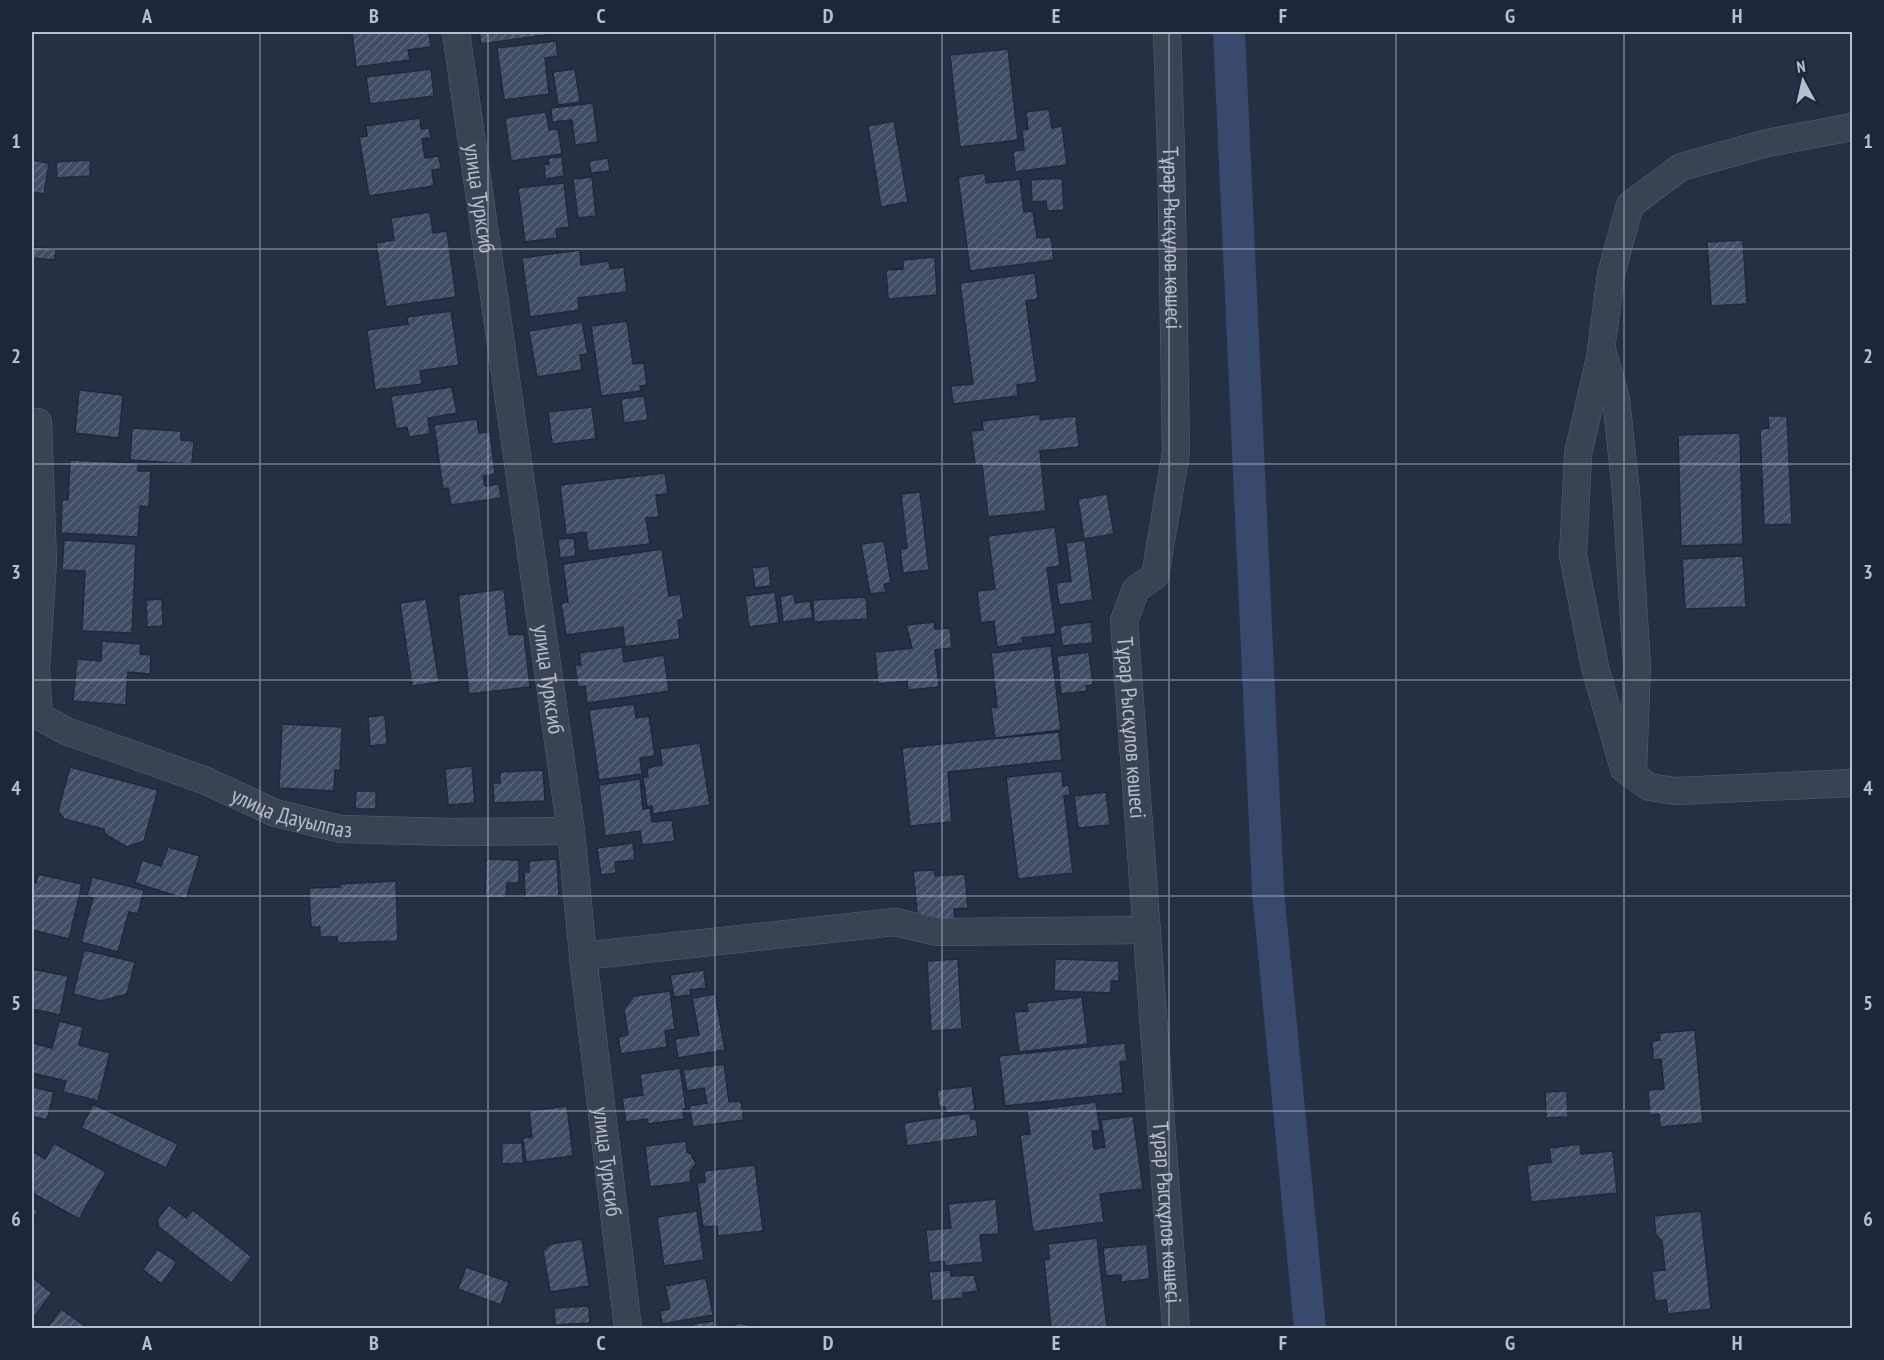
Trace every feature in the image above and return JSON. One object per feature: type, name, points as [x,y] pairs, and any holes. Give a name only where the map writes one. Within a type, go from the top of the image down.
[{"type":"street","name":"улица Турксиб","points":[[456,32],[571,831],[583,956],[628,1329]]},
{"type":"street","name":"Тұрар Рысқұлов көшесі","points":[[1167,32],[1176,452],[1155,576],[1136,589],[1124,621],[1176,1329]]},
{"type":"street","points":[[1823,132],[1852,113]]},
{"type":"street","points":[[1852,127],[1767,142],[1681,167],[1630,205],[1611,274],[1601,347],[1578,454],[1573,555],[1595,667],[1624,769],[1649,787],[1676,791],[1852,783]]},
{"type":"street","points":[[1601,347],[1616,399],[1626,492],[1636,666],[1633,775]]},
{"type":"street","points":[[35,714],[43,561],[38,422]]},
{"type":"street","name":"улица Дауылпаз","points":[[35,714],[66,731],[204,780],[275,813],[342,829],[451,832],[571,831]]},
{"type":"street","points":[[583,956],[895,922],[938,932],[1147,930]]},
{"type":"building","points":[[352,32],[429,32],[431,47],[408,50],[410,60],[356,67]]},
{"type":"building","points":[[479,32],[545,32],[546,35],[481,44]]},
{"type":"building","points":[[556,41],[558,56],[545,58],[549,94],[504,100],[497,48]]},
{"type":"building","points":[[1008,49],[1018,140],[960,147],[950,55]]},
{"type":"building","points":[[431,69],[434,96],[370,104],[366,77]]},
{"type":"building","points":[[575,69],[580,102],[558,105],[553,72]]},
{"type":"building","points":[[593,103],[598,142],[575,145],[572,120],[552,122],[551,108]]},
{"type":"building","points":[[1049,109],[1052,128],[1062,126],[1067,165],[1015,172],[1013,151],[1024,150],[1022,130],[1028,129],[1026,112]]},
{"type":"building","points":[[546,112],[549,130],[558,129],[562,154],[511,161],[505,118]]},
{"type":"building","points":[[420,118],[421,129],[429,128],[431,138],[422,139],[425,158],[439,156],[441,169],[432,170],[434,186],[369,196],[359,137],[367,136],[366,126]]},
{"type":"building","points":[[894,121],[908,202],[881,207],[868,126]]},
{"type":"building","points":[[562,157],[564,176],[545,179],[544,165],[549,164],[548,158]]},
{"type":"building","points":[[608,158],[610,171],[591,173],[589,161]]},
{"type":"building","points":[[32,160],[49,163],[44,194],[32,192]]},
{"type":"building","points":[[90,160],[90,176],[57,178],[56,162]]},
{"type":"building","points":[[985,173],[986,183],[1020,179],[1024,212],[1033,211],[1037,238],[1051,237],[1054,260],[970,271],[958,177]]},
{"type":"building","points":[[592,177],[596,216],[578,218],[573,179]]},
{"type":"building","points":[[1062,178],[1064,210],[1047,211],[1046,201],[1032,202],[1031,180]]},
{"type":"building","points":[[564,183],[569,227],[556,229],[557,238],[525,242],[518,188]]},
{"type":"building","points":[[430,212],[433,233],[447,231],[456,297],[386,307],[376,243],[394,240],[391,218]]},
{"type":"building","points":[[1743,240],[1747,304],[1711,306],[1707,242]]},
{"type":"building","points":[[32,247],[56,249],[55,260],[32,258]]},
{"type":"building","points":[[580,250],[581,265],[609,261],[610,269],[624,267],[627,292],[578,298],[579,310],[530,317],[522,258]]},
{"type":"building","points":[[935,257],[937,295],[888,299],[886,270],[903,269],[903,260]]},
{"type":"building","points":[[1035,273],[1038,299],[1026,301],[1037,382],[1017,385],[1018,396],[953,404],[951,386],[973,384],[960,283]]},
{"type":"building","points":[[451,311],[459,365],[420,371],[422,384],[375,390],[367,330],[408,324],[407,317]]},
{"type":"building","points":[[627,321],[633,364],[644,363],[647,385],[640,386],[641,391],[601,396],[591,326]]},
{"type":"building","points":[[582,322],[588,354],[580,355],[582,370],[537,377],[529,331]]},
{"type":"building","points":[[452,387],[457,413],[428,418],[430,434],[409,437],[407,427],[396,429],[391,396]]},
{"type":"building","points":[[79,390],[123,395],[119,438],[75,433]]},
{"type":"building","points":[[644,396],[648,420],[624,423],[621,399]]},
{"type":"building","points":[[592,407],[596,439],[552,444],[548,412]]},
{"type":"building","points":[[1040,414],[1040,420],[1076,416],[1079,447],[1040,451],[1046,511],[988,517],[982,464],[975,465],[971,431],[983,430],[982,421]]},
{"type":"building","points":[[1768,416],[1787,416],[1792,524],[1764,525],[1760,429],[1769,428]]},
{"type":"building","points":[[477,419],[479,433],[490,432],[495,474],[483,476],[485,486],[499,484],[501,498],[451,505],[448,488],[443,489],[434,425]]},
{"type":"building","points":[[132,428],[181,431],[181,440],[194,441],[192,464],[130,460]]},
{"type":"building","points":[[1740,433],[1743,544],[1681,546],[1678,435]]},
{"type":"building","points":[[70,460],[138,463],[138,471],[151,471],[149,507],[140,506],[138,537],[61,533],[62,500],[68,500]]},
{"type":"building","points":[[665,473],[668,494],[656,495],[659,517],[646,518],[650,544],[588,551],[586,532],[566,535],[560,485]]},
{"type":"building","points":[[920,492],[929,570],[903,573],[900,549],[907,548],[901,494]]},
{"type":"building","points":[[1107,494],[1114,534],[1084,539],[1078,499]]},
{"type":"building","points":[[1055,527],[1060,566],[1047,568],[1056,634],[1022,638],[1023,643],[997,647],[994,621],[981,623],[977,591],[995,589],[988,536]]},
{"type":"building","points":[[574,538],[576,556],[560,558],[558,539]]},
{"type":"building","points":[[64,540],[136,544],[132,633],[82,631],[85,571],[62,570]]},
{"type":"building","points":[[1085,540],[1093,600],[1059,605],[1056,583],[1071,581],[1066,543]]},
{"type":"building","points":[[884,541],[891,583],[884,584],[886,592],[870,594],[861,544]]},
{"type":"building","points":[[662,549],[669,596],[680,594],[684,619],[678,620],[680,639],[625,647],[623,627],[566,635],[561,603],[568,602],[563,564]]},
{"type":"building","points":[[1743,556],[1746,607],[1685,609],[1682,559]]},
{"type":"building","points":[[769,566],[771,586],[755,588],[752,568]]},
{"type":"building","points":[[504,589],[509,635],[524,634],[530,687],[469,694],[458,595]]},
{"type":"building","points":[[775,592],[779,623],[749,627],[745,596]]},
{"type":"building","points":[[794,594],[795,603],[810,601],[813,618],[783,622],[780,596]]},
{"type":"building","points":[[866,597],[868,619],[814,622],[813,600]]},
{"type":"building","points":[[162,599],[163,626],[147,627],[146,600]]},
{"type":"building","points":[[426,599],[439,682],[412,686],[400,603]]},
{"type":"building","points":[[934,622],[935,629],[950,628],[952,648],[935,650],[939,687],[908,690],[907,681],[878,684],[875,652],[912,648],[906,625]]},
{"type":"building","points":[[1091,622],[1093,643],[1062,646],[1060,626]]},
{"type":"building","points":[[102,641],[141,644],[140,654],[151,655],[150,674],[128,672],[126,705],[73,701],[77,659],[101,661]]},
{"type":"building","points":[[1051,646],[1061,730],[995,738],[991,708],[997,707],[991,653]]},
{"type":"building","points":[[622,647],[624,662],[664,655],[669,691],[587,703],[585,686],[578,687],[575,665],[581,665],[579,653]]},
{"type":"building","points":[[1089,652],[1093,685],[1086,686],[1087,691],[1061,694],[1057,656]]},
{"type":"building","points":[[634,704],[636,718],[649,716],[655,756],[640,758],[642,774],[599,780],[589,710]]},
{"type":"building","points":[[385,715],[387,744],[370,746],[368,717]]},
{"type":"building","points":[[282,724],[342,727],[340,770],[335,770],[334,791],[279,788]]},
{"type":"building","points":[[1059,732],[1062,760],[948,772],[952,822],[910,826],[902,748]]},
{"type":"building","points":[[700,743],[710,805],[653,814],[652,806],[647,807],[643,777],[648,777],[647,768],[662,765],[660,749]]},
{"type":"building","points":[[472,766],[475,803],[448,805],[445,769]]},
{"type":"building","points":[[70,767],[158,790],[144,841],[127,847],[105,834],[104,829],[64,819],[58,811]]},
{"type":"building","points":[[543,770],[545,801],[494,803],[493,783],[500,783],[500,772]]},
{"type":"building","points":[[1062,771],[1063,786],[1069,785],[1070,795],[1064,796],[1073,873],[1018,879],[1006,777]]},
{"type":"building","points":[[640,779],[643,809],[650,808],[652,822],[672,820],[675,841],[642,845],[640,831],[605,836],[599,785]]},
{"type":"building","points":[[356,791],[376,791],[376,809],[355,809]]},
{"type":"building","points":[[1106,792],[1110,825],[1078,828],[1074,796]]},
{"type":"building","points":[[633,843],[635,860],[615,862],[616,873],[601,875],[597,848]]},
{"type":"building","points":[[168,847],[200,856],[186,899],[135,883],[142,860],[161,866]]},
{"type":"building","points":[[486,859],[519,860],[519,883],[507,883],[506,898],[485,898]]},
{"type":"building","points":[[557,859],[559,896],[525,898],[524,872],[529,872],[529,861]]},
{"type":"building","points":[[935,870],[935,876],[965,874],[968,908],[954,909],[955,919],[918,922],[913,871]]},
{"type":"building","points":[[38,874],[82,884],[69,939],[32,930],[32,882],[36,883]]},
{"type":"building","points":[[92,877],[144,890],[138,914],[129,912],[118,952],[81,942],[93,898],[87,896]]},
{"type":"building","points":[[396,881],[398,941],[338,943],[337,937],[320,937],[320,927],[311,927],[309,888]]},
{"type":"building","points":[[84,950],[135,962],[127,994],[101,1001],[73,994]]},
{"type":"building","points":[[958,959],[962,1029],[931,1031],[927,961]]},
{"type":"building","points":[[1055,959],[1119,961],[1119,981],[1111,981],[1111,993],[1054,991]]},
{"type":"building","points":[[32,969],[68,976],[60,1015],[32,1009]]},
{"type":"building","points":[[704,970],[706,988],[690,990],[691,995],[674,997],[670,975]]},
{"type":"building","points":[[670,991],[675,1029],[665,1031],[667,1047],[621,1054],[618,1037],[628,1035],[624,1009],[634,996]]},
{"type":"building","points":[[715,994],[725,1050],[678,1058],[675,1039],[699,1035],[692,998]]},
{"type":"building","points":[[1082,997],[1088,1044],[1019,1052],[1014,1012],[1028,1011],[1027,1003]]},
{"type":"building","points":[[59,1021],[83,1027],[79,1045],[110,1053],[98,1101],[63,1092],[66,1081],[32,1073],[32,1043],[52,1048]]},
{"type":"building","points":[[1695,1030],[1703,1123],[1660,1127],[1659,1114],[1650,1115],[1648,1090],[1664,1089],[1661,1059],[1653,1060],[1652,1041],[1660,1040],[1659,1033]]},
{"type":"building","points":[[1125,1043],[1127,1061],[1120,1062],[1123,1093],[1005,1106],[999,1056]]},
{"type":"building","points":[[724,1064],[729,1102],[741,1101],[744,1120],[693,1127],[689,1106],[707,1103],[704,1088],[687,1091],[683,1070]]},
{"type":"building","points":[[680,1068],[686,1108],[683,1109],[684,1119],[648,1124],[647,1119],[626,1122],[622,1098],[643,1095],[640,1074]]},
{"type":"building","points":[[972,1086],[975,1110],[946,1113],[945,1107],[939,1107],[937,1090]]},
{"type":"building","points":[[32,1087],[54,1092],[47,1120],[32,1116]]},
{"type":"building","points":[[1567,1091],[1568,1117],[1546,1118],[1545,1092]]},
{"type":"building","points":[[1096,1102],[1100,1131],[1092,1131],[1094,1149],[1105,1147],[1101,1120],[1133,1116],[1143,1189],[1100,1194],[1104,1222],[1033,1232],[1020,1135],[1030,1134],[1027,1111]]},
{"type":"building","points":[[93,1104],[178,1144],[166,1168],[81,1128]]},
{"type":"building","points":[[567,1106],[573,1156],[526,1162],[523,1138],[532,1137],[529,1111]]},
{"type":"building","points":[[970,1113],[971,1119],[976,1119],[978,1136],[907,1146],[904,1123]]},
{"type":"building","points":[[686,1141],[687,1152],[691,1154],[696,1164],[690,1171],[691,1182],[650,1187],[645,1146]]},
{"type":"building","points":[[54,1143],[106,1172],[79,1219],[32,1193],[32,1151],[45,1159]]},
{"type":"building","points":[[502,1143],[522,1143],[523,1163],[502,1164]]},
{"type":"building","points":[[1580,1144],[1581,1154],[1613,1151],[1617,1193],[1531,1202],[1527,1165],[1551,1162],[1549,1148]]},
{"type":"building","points":[[755,1165],[763,1231],[718,1236],[717,1226],[703,1227],[697,1183],[705,1182],[704,1171]]},
{"type":"building","points":[[996,1199],[999,1234],[980,1235],[983,1262],[945,1266],[944,1261],[929,1263],[926,1230],[951,1228],[948,1204]]},
{"type":"building","points":[[169,1205],[186,1218],[193,1210],[252,1257],[231,1283],[159,1227],[157,1220]]},
{"type":"building","points":[[32,1207],[38,1211],[32,1221]]},
{"type":"building","points":[[697,1211],[704,1260],[664,1266],[657,1217]]},
{"type":"building","points":[[1701,1211],[1711,1309],[1668,1314],[1666,1300],[1655,1301],[1652,1271],[1665,1270],[1662,1241],[1656,1235],[1654,1216]]},
{"type":"building","points":[[1097,1238],[1107,1328],[1051,1328],[1044,1260],[1049,1259],[1048,1244]]},
{"type":"building","points":[[582,1239],[589,1286],[550,1292],[543,1251],[551,1244]]},
{"type":"building","points":[[1147,1244],[1150,1279],[1121,1282],[1121,1275],[1106,1276],[1103,1248]]},
{"type":"building","points":[[157,1249],[177,1262],[162,1284],[143,1270]]},
{"type":"building","points":[[466,1267],[509,1282],[501,1305],[458,1289]]},
{"type":"building","points":[[950,1270],[951,1276],[974,1275],[978,1291],[963,1293],[963,1298],[932,1301],[929,1272]]},
{"type":"building","points":[[32,1277],[52,1293],[34,1317],[32,1315]]},
{"type":"building","points":[[706,1278],[713,1315],[662,1324],[660,1311],[670,1309],[665,1286]]},
{"type":"building","points":[[589,1306],[590,1323],[555,1325],[554,1308]]},
{"type":"building","points":[[61,1309],[88,1328],[47,1328]]},
{"type":"building","points":[[714,1321],[715,1328],[693,1328],[693,1324]]},
{"type":"building","points":[[738,1323],[754,1326],[756,1328],[733,1328]]},
{"type":"waterway","points":[[1229,32],[1268,891],[1310,1328]]}]
